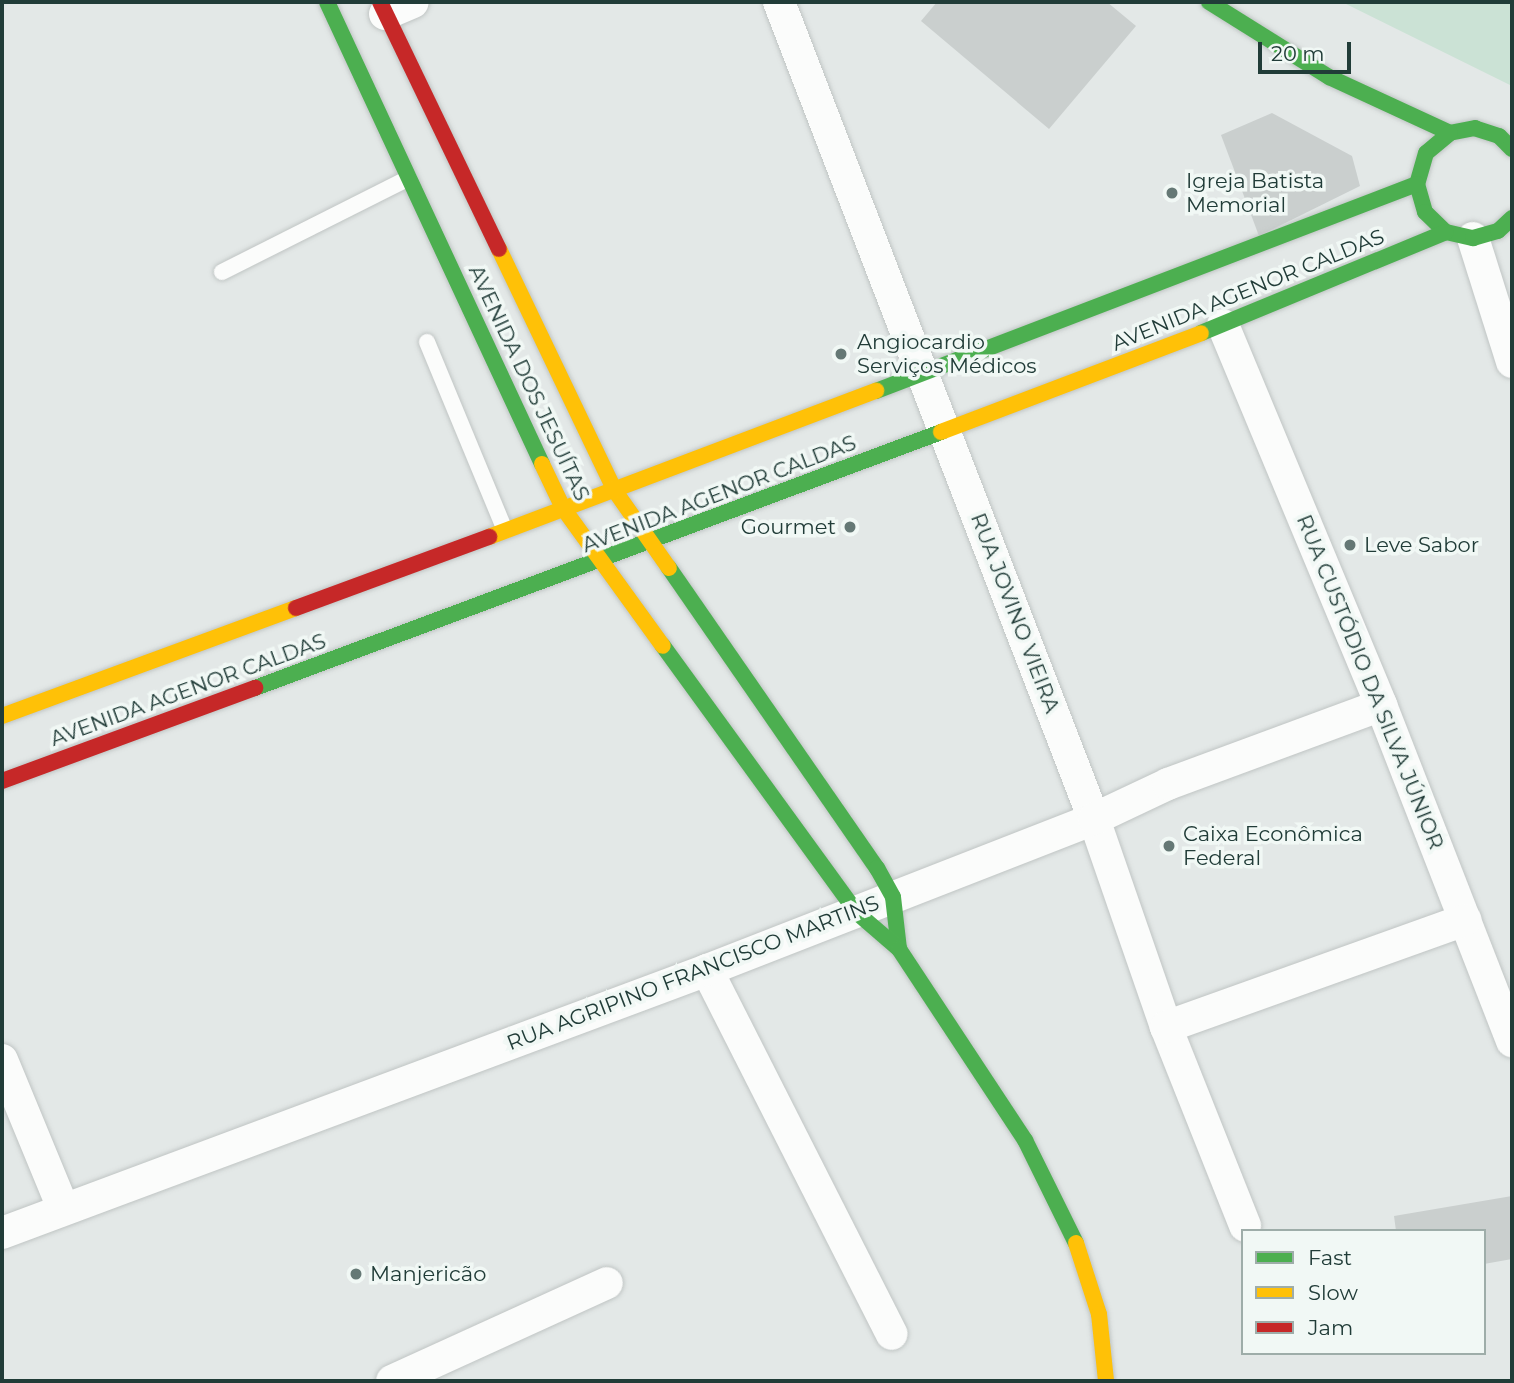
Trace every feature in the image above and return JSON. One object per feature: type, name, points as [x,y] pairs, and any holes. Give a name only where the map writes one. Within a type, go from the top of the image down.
[{"type":"street","name":"AVENIDA DOS JESUÍTAS","points":[[327,2],[563,508],[856,912],[899,949],[1025,1140],[1072,1230],[1099,1314],[1106,1381]]},
{"type":"street","name":"RUA JOVINO VIEIRA","points":[[779,2],[1094,819],[1166,1027],[1245,1226]]},
{"type":"street","points":[[1209,2],[1329,77],[1450,133]]},
{"type":"street","name":"AVENIDA DOS JESUÍTAS","points":[[393,6],[615,491],[654,541],[893,897],[899,949]]},
{"type":"street","points":[[1508,142],[1475,128],[1450,133],[1426,153],[1417,184],[1425,212],[1460,235],[1512,362]]},
{"type":"street","name":"AVENIDA AGENOR CALDAS","points":[[2,716],[200,649],[505,530],[923,375],[1417,184]]},
{"type":"street","name":"AVENIDA AGENOR CALDAS","points":[[2,781],[214,696],[601,561],[1460,235],[1498,231],[1512,218]]},
{"type":"street","name":"RUA CUSTÓDIO DA SILVA JÚNIOR","points":[[1223,325],[1381,705],[1512,1041]]},
{"type":"street","name":"RUA AGRIPINO FRANCISCO MARTINS","points":[[2,1233],[63,1208],[707,970],[1094,819],[1168,785],[1381,705]]},
{"type":"street","points":[[1166,1027],[1465,920]]},
{"type":"street","points":[[707,970],[892,1335]]},
{"type":"street","points":[[2,1060],[63,1208]]},
{"type":"street","points":[[392,1381],[607,1283]]},
{"type":"lane","points":[[222,272],[409,178]]},
{"type":"lane","points":[[427,342],[505,530]]},
{"type":"green space","points":[[1342,2],[1512,2],[1512,86]]},
{"type":"building","points":[[937,2],[1107,2],[1136,26],[1049,129],[921,21]]},
{"type":"building","points":[[1272,113],[1352,156],[1360,186],[1259,236],[1221,135]]},
{"type":"building","points":[[1512,1196],[1512,1259],[1486,1264],[1486,1229],[1396,1229],[1394,1216]]},
{"type":"traffic: fast","points":[[327,2],[542,464]]},
{"type":"traffic: fast","points":[[1209,2],[1329,77],[1450,133]]},
{"type":"traffic: fast","points":[[1512,149],[1499,136],[1475,128],[1450,133],[1426,153],[1417,184],[1425,212],[1446,232],[1473,238],[1498,231],[1512,218]]},
{"type":"traffic: fast","points":[[876,391],[1417,184]]},
{"type":"traffic: fast","points":[[1201,333],[1446,232]]},
{"type":"traffic: fast","points":[[255,688],[941,432]]},
{"type":"traffic: fast","points":[[669,568],[877,868],[893,897],[899,949]]},
{"type":"traffic: fast","points":[[663,646],[856,912],[899,949],[1025,1140],[1076,1243]]},
{"type":"traffic: slow","points":[[499,249],[615,491],[669,568]]},
{"type":"traffic: slow","points":[[941,432],[1201,333]]},
{"type":"traffic: slow","points":[[489,537],[876,391]]},
{"type":"traffic: slow","points":[[542,464],[563,508],[663,646]]},
{"type":"traffic: slow","points":[[2,716],[296,608]]},
{"type":"traffic: slow","points":[[1076,1243],[1099,1314],[1106,1381]]},
{"type":"traffic: jam","points":[[380,2],[499,249]]},
{"type":"traffic: jam","points":[[296,608],[489,537]]},
{"type":"traffic: jam","points":[[2,781],[255,688]]},
{"type":"place","name":"Igreja Batista Memorial","points":[[1172,193]]},
{"type":"place","name":"Angiocardio Serviços Médicos","points":[[841,354]]},
{"type":"place","name":"Gourmet","points":[[850,527]]},
{"type":"place","name":"Leve Sabor","points":[[1350,545]]},
{"type":"place","name":"Caixa Econômica Federal","points":[[1169,846]]},
{"type":"place","name":"Manjericão","points":[[356,1274]]}]
